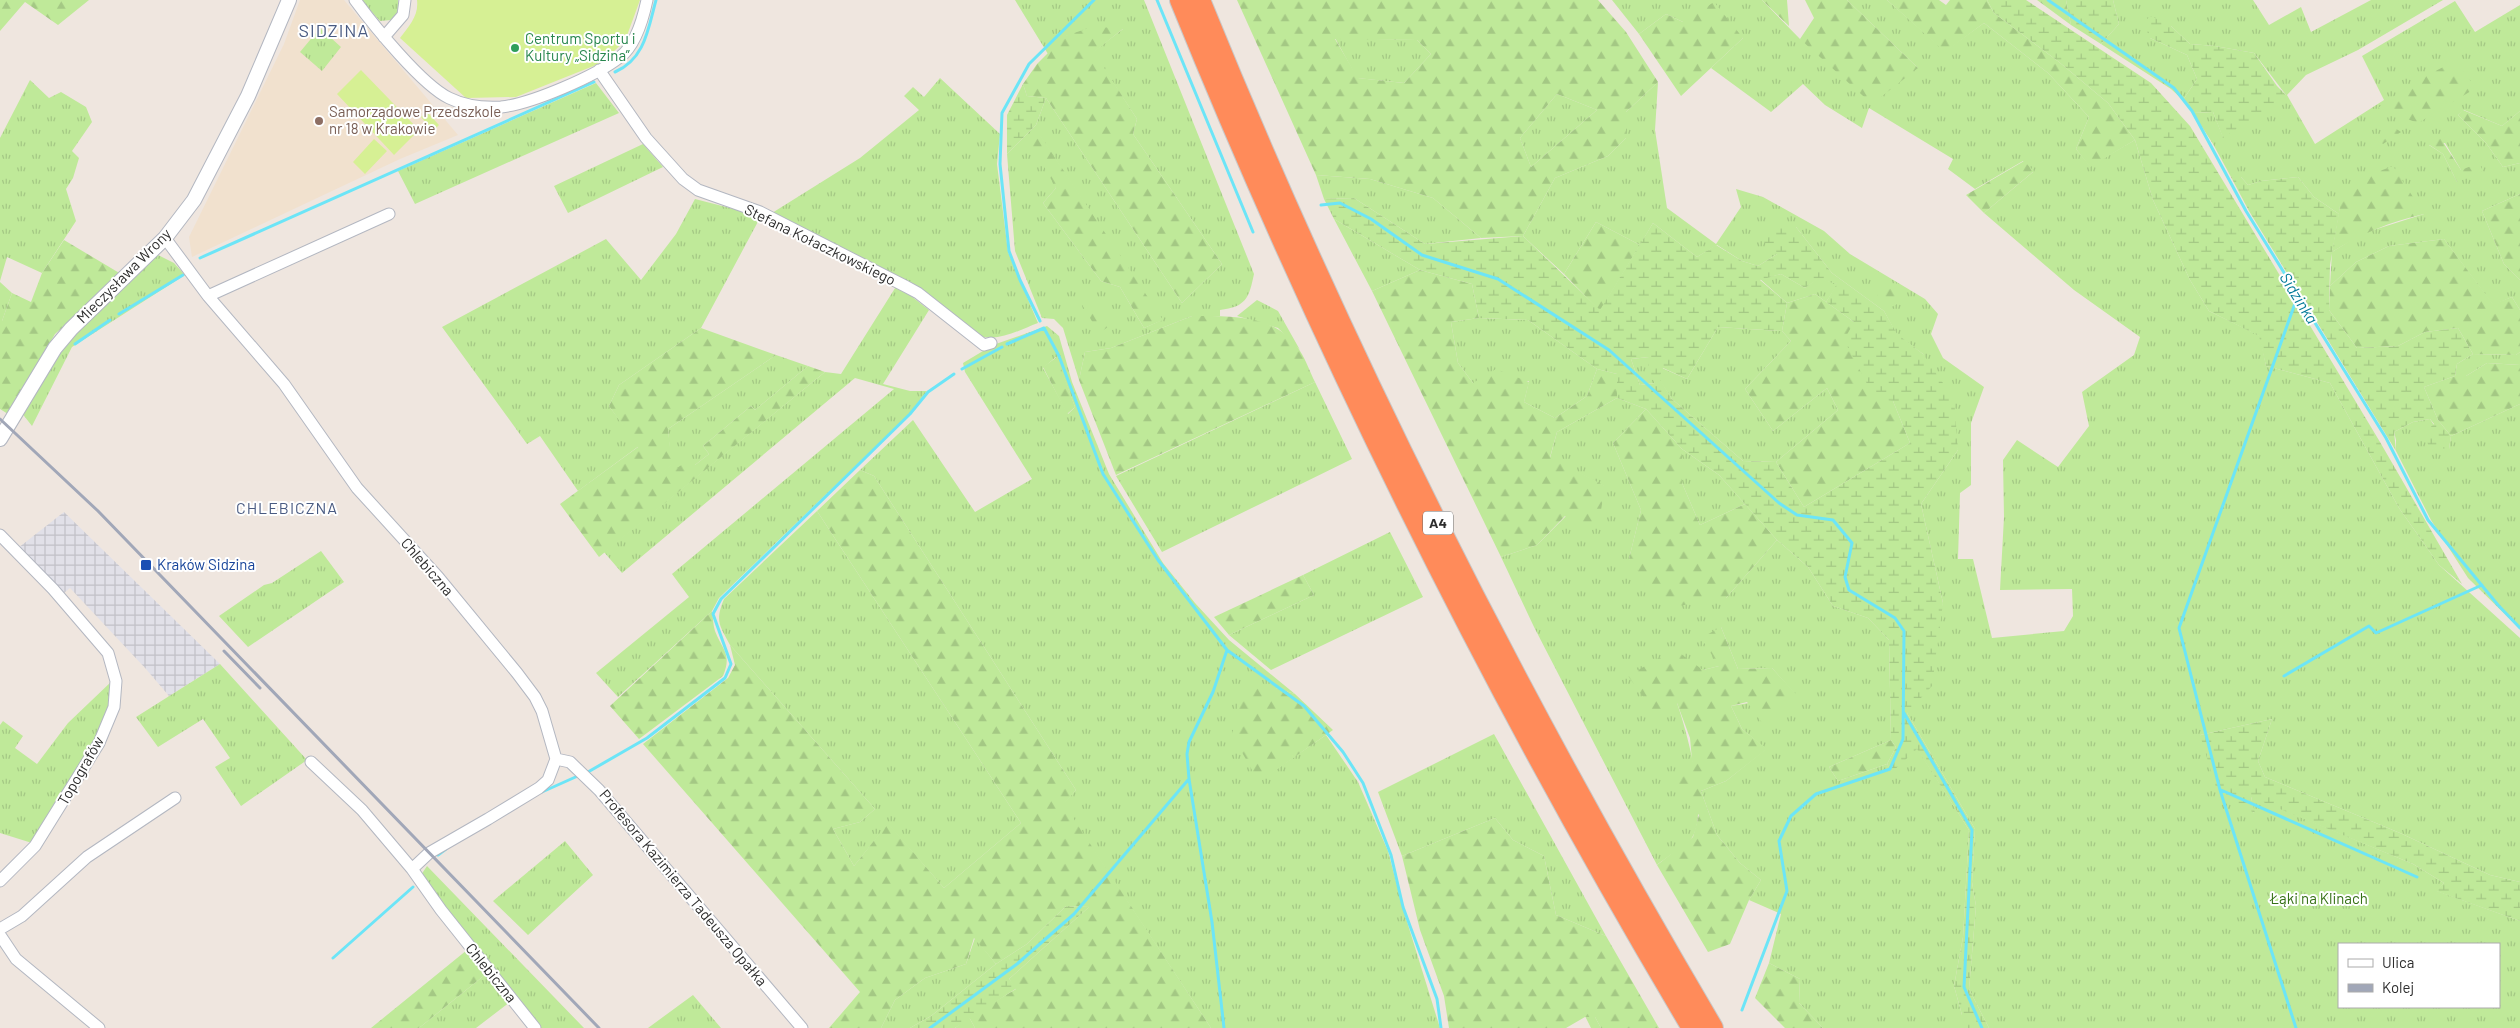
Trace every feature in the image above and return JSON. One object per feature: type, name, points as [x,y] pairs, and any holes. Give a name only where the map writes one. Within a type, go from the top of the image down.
[{"type":"highway","name":"A4","points":[[1180,0],[1281,235],[1404,496],[1526,734],[1597,864],[1692,1028]]},
{"type":"highway","name":"A4","points":[[1200,0],[1305,244],[1420,488],[1567,773],[1713,1028]]},
{"type":"street","name":"Mieczysława Wrony","points":[[0,439],[55,348],[71,329],[166,238],[194,200],[218,158],[266,59],[289,0]]},
{"type":"street","points":[[355,0],[384,37],[439,92],[461,103],[476,106],[503,106],[520,102],[599,70],[621,57],[633,42],[644,14],[647,0]]},
{"type":"street","points":[[384,37],[403,15],[404,0]]},
{"type":"street","name":"Stefana Kołaczkowskiego","points":[[599,70],[646,138],[682,179],[698,190],[760,212],[905,286],[918,293],[984,345],[991,343]]},
{"type":"street","points":[[208,296],[389,214]]},
{"type":"street","name":"Chlebiczna","points":[[166,238],[208,296],[284,384],[357,488],[438,577],[535,697],[542,711],[556,759]]},
{"type":"street","name":"Topografów","points":[[0,535],[53,589],[108,653],[116,681],[114,707],[99,743],[35,846],[0,882]]},
{"type":"street","points":[[412,869],[429,852],[539,788],[548,780],[556,759]]},
{"type":"street","name":"Profesora Kazimierza Tadeusza Opałka","points":[[556,759],[570,762],[599,790],[802,1028]]},
{"type":"street","name":"Chlebiczna","points":[[311,762],[362,810],[412,869],[440,910],[535,1028]]},
{"type":"street","points":[[0,929],[22,916],[87,857],[175,798]]},
{"type":"street","points":[[0,935],[16,959],[99,1028]]},
{"type":"shaded area","points":[[300,0],[344,0],[458,135],[400,159],[192,257],[189,237],[284,44]]},
{"type":"shaded area","points":[[64,512],[220,664],[169,696],[70,588],[64,593],[18,548]]},
{"type":"green space","points":[[0,0],[89,0],[58,25],[25,2],[0,31]]},
{"type":"green space","points":[[361,0],[398,0],[398,14],[391,20],[380,21]]},
{"type":"green space","name":"Centrum Sportu i Kultury „Sidzina”","points":[[417,0],[640,0],[625,41],[601,63],[516,97],[466,98],[400,38],[415,16]]},
{"type":"green space","points":[[1015,0],[1144,0],[1254,274],[1245,300],[1241,304],[1229,309],[1220,310],[1220,316],[1192,316],[1111,348],[1085,352],[1079,380],[1063,328],[1054,319],[1042,318],[1015,251],[1007,154],[1036,125],[1046,98],[1182,303],[1222,264],[1133,134],[1137,119],[1093,52],[1123,29],[1066,36],[1048,54]],"holes":[[[1040,136],[1162,320],[1144,328],[1120,287],[1101,281],[1043,203],[1056,188]]]},
{"type":"green space","points":[[1237,0],[1598,0],[1626,32],[1658,82],[1626,112],[1626,138],[1608,156],[1555,178],[1523,236],[1481,238],[1433,198],[1370,179],[1316,175]],"holes":[[[1335,39],[1417,40],[1431,54],[1404,83],[1358,78]],[[1557,94],[1597,110],[1531,167],[1520,138]]]},
{"type":"green space","name":"Łąki na Klinach","points":[[1612,0],[1762,0],[1800,39],[1918,68],[1847,0],[1887,0],[1945,51],[1984,23],[2048,73],[2089,117],[2076,149],[2090,166],[2135,140],[2153,200],[2190,280],[2209,311],[2260,336],[2266,366],[2330,383],[2399,508],[2439,565],[2520,638],[2520,882],[2490,875],[2400,833],[2265,777],[2258,761],[2272,719],[2200,735],[2254,813],[2251,796],[2413,864],[2444,883],[2437,891],[2520,921],[2520,1028],[1989,1028],[1969,989],[1976,906],[1972,882],[1975,829],[1907,713],[1943,603],[1921,504],[1958,450],[1923,354],[1897,335],[1884,311],[1832,273],[1796,227],[1777,254],[1758,266],[1742,261],[1717,245],[1697,257],[1653,223],[1640,245],[1596,222],[1564,274],[1523,236],[1555,178],[1608,156],[1626,138],[1626,112],[1658,82],[1655,130],[1667,208],[1716,244],[1741,207],[1736,189],[1763,197],[1824,231],[1850,254],[1925,299],[1938,314],[1931,334],[1943,358],[1984,387],[1971,423],[1971,485],[1960,493],[1958,559],[1973,559],[1992,638],[2064,631],[2073,616],[2072,589],[2000,590],[2004,517],[2003,460],[2017,440],[2058,467],[2089,426],[2082,392],[2134,355],[2140,337],[2074,290],[1984,213],[2033,172],[2023,161],[1975,189],[1948,169],[1953,159],[1869,108],[1862,128],[1825,105],[1803,84],[1771,112],[1711,68],[1743,38],[1683,22],[1666,14],[1639,34]]},
{"type":"green space","points":[[1762,0],[1787,0],[1789,26]]},
{"type":"green space","points":[[1805,0],[1847,0],[1918,68],[1872,104],[1800,39],[1814,18]]},
{"type":"green space","points":[[1887,0],[1939,0],[1946,5],[1950,0],[1987,0],[1994,13],[2059,62],[2108,103],[2135,140],[2090,167],[2076,149],[2089,117],[2048,73],[1984,23],[1945,52]]},
{"type":"green space","points":[[1987,0],[2026,0],[2151,83],[2190,126],[2380,442],[2462,584],[2439,565],[2399,508],[2330,383],[2266,366],[2259,336],[2209,311],[2190,280],[2153,200],[2135,140],[2108,103],[2059,62],[1994,13]]},
{"type":"green space","points":[[2037,0],[2066,0],[2071,25]]},
{"type":"green space","points":[[2066,0],[2113,0],[2119,24],[2101,44],[2071,25]]},
{"type":"green space","points":[[2113,0],[2253,0],[2269,25],[2301,7],[2311,32],[2371,0],[2443,0],[2358,50],[2306,75],[2287,95],[2315,144],[2384,100],[2362,56],[2455,1],[2475,32],[2520,5],[2520,111],[2502,126],[2464,110],[2458,115],[2486,143],[2503,167],[2520,163],[2520,194],[2482,211],[2504,264],[2520,280],[2520,310],[2512,297],[2493,305],[2444,239],[2389,246],[2356,262],[2330,286],[2332,252],[2361,234],[2424,214],[2340,206],[2339,214],[2314,197],[2298,177],[2261,181],[2248,185],[2241,177],[2231,177],[2193,113],[2213,112],[2223,137],[2286,95],[2254,53],[2215,46],[2190,44],[2171,26],[2150,38],[2187,55],[2197,79],[2183,100],[2171,89],[2101,44],[2119,24]],"holes":[[[2445,143],[2461,170],[2457,182],[2443,154],[2429,145]]]},
{"type":"green space","points":[[1714,2],[1743,38],[1681,96],[1639,34],[1666,14],[1683,22]]},
{"type":"green space","points":[[2151,16],[2171,26],[2190,44],[2215,46],[2254,53],[2277,86],[2287,96],[2223,138],[2213,112],[2193,113],[2183,100],[2197,79],[2187,55],[2150,38],[2143,22]]},
{"type":"green space","points":[[1092,27],[1124,28],[1094,52],[1137,119],[1133,134],[1222,264],[1182,303],[1046,98],[1027,96],[1023,84],[1037,64],[1065,36]]},
{"type":"green space","points":[[320,28],[341,47],[322,71],[300,52]]},
{"type":"green space","points":[[1335,38],[1417,40],[1431,54],[1404,83],[1357,78]]},
{"type":"green space","points":[[2455,61],[2476,88],[2418,123],[2378,108],[2414,82]]},
{"type":"green space","points":[[361,70],[419,130],[394,155],[337,94]]},
{"type":"green space","points":[[940,78],[1000,134],[997,164],[1008,252],[1038,323],[1002,336],[980,336],[772,213],[860,158],[919,110],[904,96],[913,87],[924,97]]},
{"type":"green space","points":[[30,80],[49,98],[61,92],[86,107],[92,122],[72,151],[79,158],[73,178],[66,189],[76,221],[42,273],[7,257],[0,281],[0,138]]},
{"type":"green space","points":[[596,83],[619,113],[415,204],[398,171]]},
{"type":"green space","points":[[1023,84],[1027,96],[1046,98],[1036,125],[1007,154],[1007,115]]},
{"type":"green space","points":[[1557,94],[1597,110],[1531,167],[1520,138]]},
{"type":"green space","points":[[2463,110],[2502,126],[2520,111],[2520,163],[2503,167],[2486,143],[2458,115]]},
{"type":"green space","points":[[427,112],[439,125],[433,131],[421,117]]},
{"type":"green space","points":[[2392,126],[2401,132],[2383,144],[2379,141]]},
{"type":"green space","points":[[1040,135],[1163,320],[1144,328],[1120,287],[1101,281],[1043,203],[1056,188],[1031,143]]},
{"type":"green space","points":[[2439,136],[2461,170],[2479,163],[2483,171],[2457,182],[2443,154],[2428,144]]},
{"type":"green space","points":[[374,139],[387,151],[365,174],[353,162]]},
{"type":"green space","points":[[643,144],[663,167],[568,213],[554,186]]},
{"type":"green space","points":[[2024,161],[2034,171],[1984,213],[1966,195]]},
{"type":"green space","points":[[2393,166],[2424,214],[2376,229],[2332,252],[2340,206],[2356,180]]},
{"type":"green space","points":[[1316,175],[1370,179],[1433,198],[1481,238],[1425,244],[1354,198],[1324,199]]},
{"type":"green space","points":[[2231,177],[2241,177],[2248,185],[2261,181],[2298,177],[2314,197],[2339,214],[2330,265],[2329,310],[2357,348],[2398,346],[2425,332],[2458,328],[2473,354],[2457,364],[2455,376],[2424,387],[2438,420],[2451,436],[2449,449],[2429,447],[2424,433],[2434,424],[2430,419],[2413,422],[2394,432],[2396,451],[2249,211]]},
{"type":"green space","points":[[2520,194],[2520,280],[2504,264],[2482,211]]},
{"type":"green space","points":[[1354,198],[1425,244],[1523,236],[1600,310],[1653,223],[1697,257],[1716,245],[1742,261],[1758,266],[1777,254],[1764,242],[1773,226],[1796,227],[1832,273],[1884,311],[1897,334],[1923,354],[1954,399],[1958,450],[1921,504],[1943,603],[1932,686],[1907,713],[1975,829],[1972,882],[1976,906],[1969,989],[1989,1028],[1962,1028],[1962,1015],[1954,986],[1963,937],[1969,830],[1917,749],[1892,772],[1887,764],[1896,747],[1891,740],[1889,640],[1868,618],[1833,606],[1808,567],[1777,540],[1719,475],[1682,449],[1646,409],[1617,398],[1617,374],[1597,369],[1528,320],[1479,318],[1472,284],[1420,270],[1334,219],[1324,199]],"holes":[[[1781,274],[1805,288],[1818,279],[1837,284],[1826,302],[1854,322],[1844,340],[1875,399],[1893,401],[1910,443],[1804,507],[1776,462],[1743,461],[1672,399],[1659,378],[1663,368],[1687,379],[1718,327],[1782,331],[1787,303],[1760,280]],[[1649,357],[1648,371],[1655,383],[1640,385],[1631,359]]]},
{"type":"green space","points":[[695,199],[761,216],[701,328],[619,385],[609,406],[639,446],[578,491],[540,436],[527,444],[442,327],[606,239],[641,280],[676,234]]},
{"type":"green space","points":[[1334,219],[1420,270],[1372,291]]},
{"type":"green space","points":[[1596,222],[1640,245],[1600,311],[1564,274]]},
{"type":"green space","points":[[2444,239],[2493,304],[2512,297],[2520,310],[2520,352],[2516,355],[2473,354],[2458,328],[2425,332],[2398,346],[2357,348],[2329,310],[2330,286],[2356,262],[2389,246]]},
{"type":"green space","points":[[64,240],[121,274],[55,334],[8,414],[0,409],[0,321],[2,321],[12,293],[31,302],[42,273]]},
{"type":"green space","points":[[158,255],[174,263],[185,275],[72,347],[32,426],[21,412],[70,336]]},
{"type":"green space","points":[[1420,270],[1472,284],[1479,318],[1451,322],[1458,363],[1473,383],[1496,369],[1529,382],[1524,402],[1555,418],[1587,396],[1597,369],[1617,374],[1617,398],[1557,432],[1550,457],[1605,486],[1600,516],[1582,529],[1565,516],[1537,545],[1501,557],[1372,291]]},
{"type":"green space","points":[[1781,274],[1805,288],[1818,278],[1838,284],[1826,302],[1815,294],[1787,303],[1760,279]]},
{"type":"green space","points":[[0,282],[12,293],[2,321],[0,321]]},
{"type":"green space","points":[[1896,282],[1899,303],[1884,311],[1876,292]]},
{"type":"green space","points":[[897,285],[929,310],[883,384],[910,391],[927,391],[909,414],[719,598],[712,611],[618,697],[596,673],[689,597],[672,574],[894,389],[855,378],[622,573],[604,552],[825,372],[841,374]]},
{"type":"green space","points":[[1815,294],[1854,322],[1893,401],[1910,443],[1804,507],[1776,462],[1838,410],[1827,388],[1773,431],[1745,389],[1791,341],[1782,331],[1787,303]]},
{"type":"green space","points":[[1257,300],[1278,311],[1300,350],[1278,328],[1237,316]]},
{"type":"green space","points":[[1081,303],[1097,303],[1111,325],[1099,333]]},
{"type":"green space","points":[[1192,316],[1237,317],[1266,324],[1279,330],[1291,339],[1300,351],[1315,382],[1116,475],[1079,380],[1085,352],[1111,348]]},
{"type":"green space","points":[[1479,318],[1528,320],[1597,369],[1587,396],[1555,418],[1524,402],[1529,381],[1473,383],[1458,363],[1451,322]]},
{"type":"green space","points":[[1047,326],[1059,336],[1072,382],[1109,474],[1163,563],[1195,603],[1229,640],[1295,694],[1276,688],[1259,781],[1326,735],[1358,782],[1388,851],[1404,912],[1440,1028],[1211,1028],[1063,804],[1076,790],[874,476],[860,470],[913,420],[975,512],[1032,479],[965,372],[963,363],[993,345]],"holes":[[[1056,357],[1075,407],[1068,414],[1043,368]]]},
{"type":"green space","points":[[1718,327],[1782,331],[1791,341],[1745,389],[1773,431],[1827,388],[1838,410],[1776,462],[1743,461],[1672,399],[1658,378],[1662,368],[1687,379]]},
{"type":"green space","points":[[701,328],[776,355],[668,429],[672,465],[630,497],[688,461],[695,465],[709,454],[703,446],[751,406],[755,410],[808,366],[825,372],[599,557],[560,504],[638,447],[609,406],[619,385]]},
{"type":"green space","points":[[2520,352],[2520,365],[2487,363],[2466,376],[2455,376],[2457,364],[2473,354],[2516,355]]},
{"type":"green space","points":[[776,355],[808,366],[755,410],[751,406],[703,446],[709,454],[695,465],[623,501],[671,465],[668,429]]},
{"type":"green space","points":[[1057,357],[1075,407],[1067,414],[1043,367]]},
{"type":"green space","points":[[1649,357],[1655,383],[1640,385],[1631,359]]},
{"type":"green space","points":[[2487,363],[2520,365],[2520,404],[2451,436],[2438,420],[2424,387],[2455,376],[2466,376]]},
{"type":"green space","points":[[1315,382],[1352,459],[1162,552],[1116,476]]},
{"type":"green space","points":[[1617,398],[1646,409],[1613,443],[1641,510],[1629,559],[1726,598],[1777,540],[1808,567],[1833,606],[1868,618],[1889,640],[1891,740],[1829,767],[1838,781],[1887,764],[1892,771],[1917,748],[1969,830],[1963,937],[1954,986],[1962,1015],[1962,1028],[1823,1028],[1799,1003],[1800,979],[1769,963],[1781,914],[1749,900],[1761,880],[1740,863],[1717,835],[1701,791],[1726,781],[1766,749],[1742,729],[1731,706],[1796,695],[1772,668],[1738,669],[1721,627],[1719,666],[1703,670],[1677,703],[1686,732],[1694,770],[1697,789],[1697,823],[1691,839],[1657,865],[1534,627],[1501,557],[1537,545],[1566,516],[1604,486],[1550,458],[1557,432]]},
{"type":"green space","points":[[2520,404],[2520,629],[2468,578],[2431,520],[2396,451],[2394,432],[2413,422],[2430,419],[2449,449],[2451,436]]},
{"type":"green space","points":[[1646,409],[1682,449],[1682,483],[1700,525],[1745,504],[1777,540],[1726,598],[1666,608],[1629,559],[1641,510],[1613,443]]},
{"type":"green space","points":[[1682,449],[1719,475],[1745,504],[1700,525],[1682,483]]},
{"type":"green space","points":[[860,470],[874,476],[1076,790],[1064,804],[1211,1028],[975,1028],[969,1017],[1016,989],[1009,979],[1089,907],[1066,906],[1027,944],[996,964],[974,938],[966,964],[925,978],[895,1000],[881,1028],[829,1028],[860,992],[643,744],[728,678],[735,665],[730,645],[875,809],[860,822],[833,829],[854,866],[888,823],[944,888],[1021,823],[817,511]]},
{"type":"green space","points":[[817,511],[1021,823],[944,888],[888,824],[854,866],[833,829],[860,822],[875,809],[730,645],[721,627],[719,618],[724,599]]},
{"type":"green space","points":[[1390,532],[1423,597],[1271,670],[1229,635],[1314,595],[1303,575]]},
{"type":"green space","points":[[321,551],[344,582],[248,647],[219,616],[264,585],[272,583]]},
{"type":"green space","points":[[1303,575],[1314,595],[1229,635],[1214,617]]},
{"type":"green space","points":[[712,611],[715,631],[727,657],[723,676],[639,739],[610,706]]},
{"type":"green space","points":[[1721,627],[1738,669],[1772,668],[1797,695],[1763,724],[1747,702],[1731,706],[1742,729],[1767,749],[1726,781],[1701,791],[1717,835],[1740,863],[1761,880],[1749,900],[1730,944],[1708,952],[1657,865],[1693,837],[1699,815],[1668,784],[1693,771],[1690,738],[1677,703],[1654,712],[1628,676],[1674,649],[1703,670],[1719,666],[1701,638]]},
{"type":"green space","points":[[220,664],[307,760],[241,806],[215,767],[230,758],[203,719],[158,747],[136,717]]},
{"type":"green space","points":[[113,680],[107,720],[32,843],[0,833],[0,725],[3,721],[23,736],[15,748],[37,764],[68,723]]},
{"type":"green space","points":[[1243,684],[1276,688],[1295,694],[1333,730],[1259,782],[1232,735]]},
{"type":"green space","points":[[2272,719],[2258,761],[2265,777],[2400,833],[2490,875],[2520,882],[2520,921],[2436,891],[2444,883],[2413,864],[2251,797],[2255,813],[2219,797],[2200,735]]},
{"type":"green space","points":[[1494,734],[1606,936],[1556,915],[1544,856],[1513,840],[1495,818],[1402,856],[1378,792]]},
{"type":"green space","points":[[1891,740],[1896,747],[1887,764],[1838,781],[1829,767]]},
{"type":"green space","points":[[1495,818],[1513,840],[1544,856],[1556,915],[1606,936],[1659,1028],[1601,1028],[1595,1017],[1585,1017],[1566,1028],[1449,1028],[1444,996],[1420,930],[1402,856]]},
{"type":"green space","points":[[565,841],[593,875],[528,935],[493,901]]},
{"type":"green space","points":[[427,866],[584,1028],[539,1028],[421,875]]},
{"type":"green space","points":[[1066,906],[1089,907],[1009,979],[1017,988],[955,1028],[910,1028],[931,1016],[996,964],[1027,944]]},
{"type":"green space","points":[[975,938],[996,964],[931,1016],[910,1028],[881,1028],[895,1000],[925,978],[966,964]]},
{"type":"green space","points":[[467,950],[486,974],[419,1028],[371,1028]]},
{"type":"green space","points":[[1769,963],[1800,979],[1799,1003],[1823,1028],[1785,1028],[1755,998]]},
{"type":"green space","points":[[486,974],[510,1002],[476,1028],[419,1028]]},
{"type":"green space","points":[[693,995],[721,1028],[648,1028]]},
{"type":"green space","points":[[1585,1016],[1595,1017],[1601,1028],[1591,1028]]},
{"type":"green space","points":[[969,1017],[975,1028],[955,1028]]},
{"type":"waterway","points":[[615,72],[625,66],[639,51],[644,42],[656,0]]},
{"type":"waterway","points":[[1040,321],[1020,280],[1009,251],[1000,164],[1002,113],[1029,64],[1094,0]]},
{"type":"waterway","points":[[1157,0],[1253,232]]},
{"type":"waterway","name":"Sidzinka","points":[[2048,0],[2174,88],[2192,111],[2246,211],[2386,438],[2428,520],[2498,605],[2520,628]]},
{"type":"waterway","points":[[200,258],[594,82]]},
{"type":"waterway","points":[[1321,205],[1340,203],[1371,219],[1422,255],[1498,279],[1609,350],[1779,503],[1797,515],[1833,520],[1852,543],[1845,577],[1849,590],[1895,618],[1904,631],[1903,739],[1890,769],[1816,794],[1791,816],[1779,841],[1787,891],[1742,1010]]},
{"type":"waterway","points":[[119,314],[183,275]]},
{"type":"waterway","points":[[2296,1028],[2220,790],[2179,628],[2298,295]]},
{"type":"waterway","points":[[75,344],[110,320]]},
{"type":"waterway","points":[[1007,344],[1044,328],[1059,356],[1103,474],[1158,560],[1227,650],[1304,706],[1343,752],[1363,783],[1391,855],[1403,907],[1437,999],[1441,1028]]},
{"type":"waterway","points":[[962,369],[1002,347]]},
{"type":"waterway","points":[[588,772],[647,738],[725,678],[731,664],[713,614],[721,599],[910,414],[928,392],[954,374]]},
{"type":"waterway","points":[[2284,676],[2369,626],[2376,633],[2482,585]]},
{"type":"waterway","points":[[1224,1028],[1212,922],[1189,779],[1187,754],[1189,742],[1213,692],[1227,650]]},
{"type":"waterway","points":[[1904,713],[1972,830],[1964,987],[1982,1028]]},
{"type":"waterway","points":[[542,792],[580,775]]},
{"type":"waterway","points":[[930,1028],[1017,964],[1074,914],[1188,780]]},
{"type":"waterway","points":[[2221,790],[2417,877]]},
{"type":"waterway","points":[[438,855],[446,849]]},
{"type":"waterway","points":[[333,958],[413,887]]},
{"type":"railway","points":[[0,419],[98,511],[599,1028]]},
{"type":"railway","points":[[224,651],[260,688]]},
{"type":"place","name":"Centrum Sportu i Kultury „Sidzina”","points":[[515,48]]},
{"type":"place","name":"Samorządowe Przedszkole nr 18 w Krakowie","points":[[319,121]]},
{"type":"place","name":"Kraków Sidzina","points":[[146,565]]},
{"type":"district","name":"SIDZINA","points":[[334,31]]},
{"type":"district","name":"CHLEBICZNA","points":[[287,508]]}]
